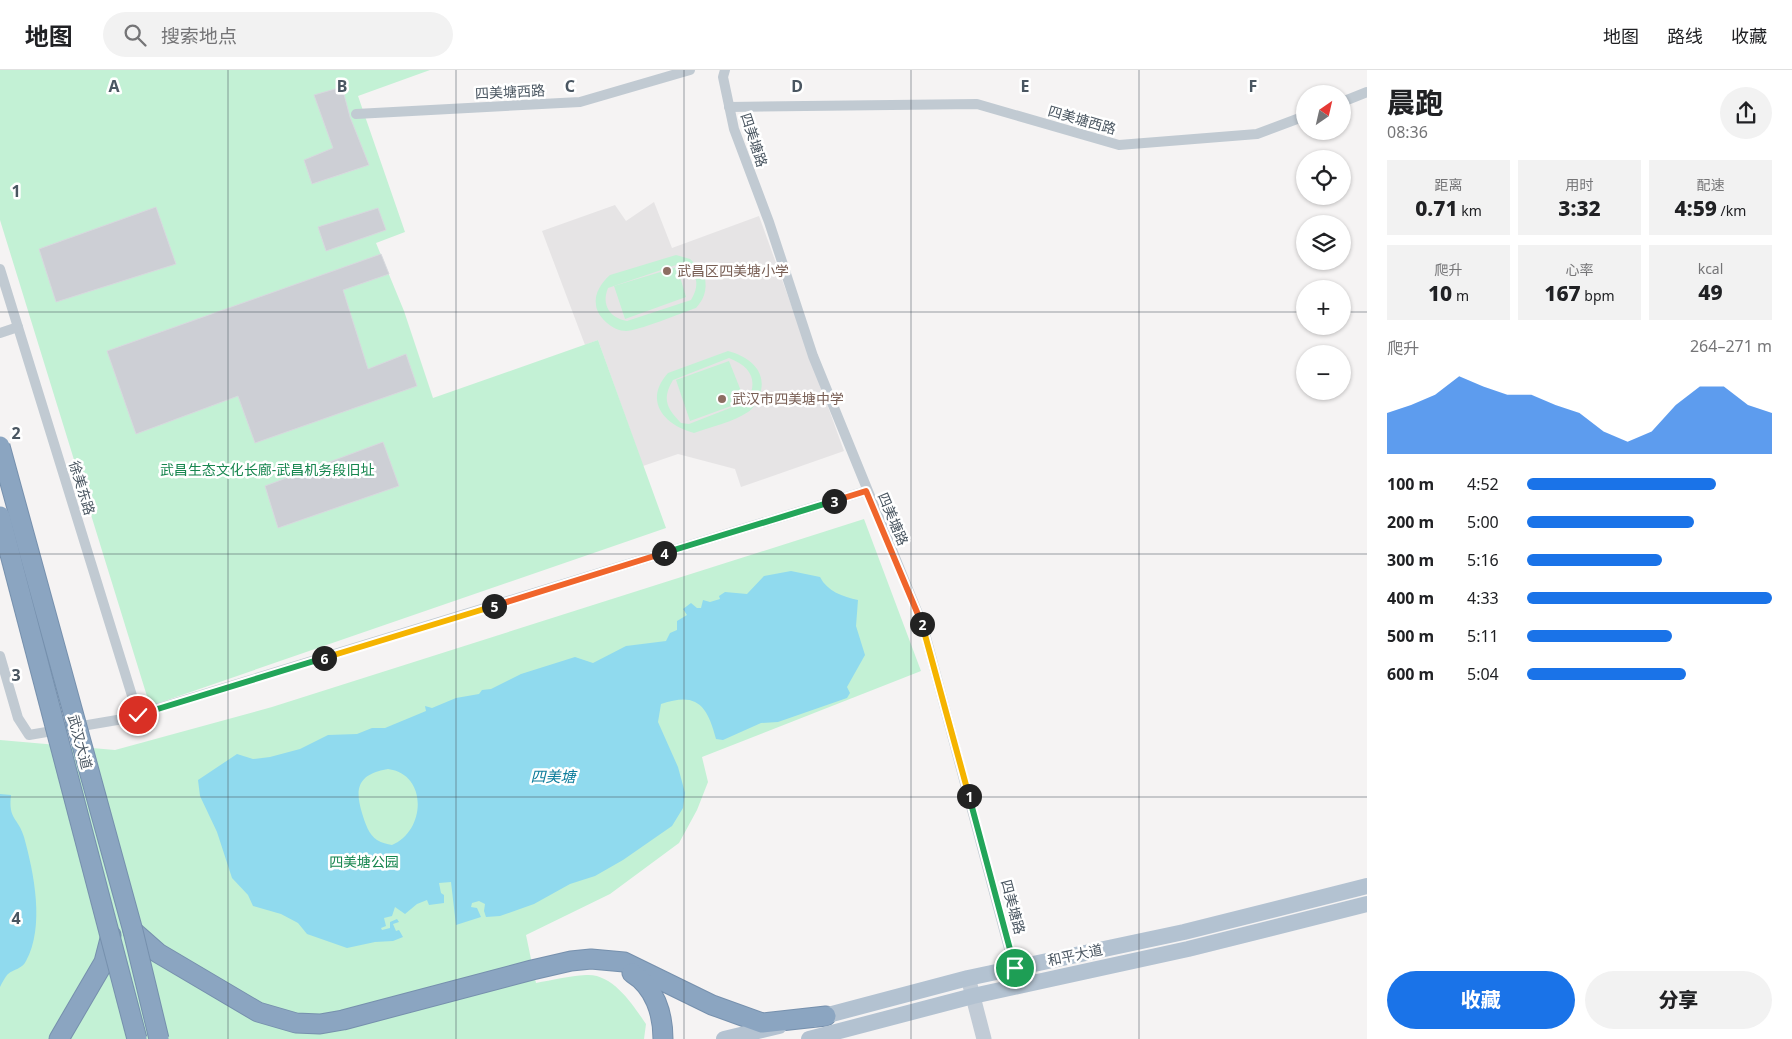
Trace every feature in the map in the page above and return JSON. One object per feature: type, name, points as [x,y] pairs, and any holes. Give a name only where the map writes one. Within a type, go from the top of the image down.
[{"type":"highway","name":"武汉大道","points":[[0,446],[133,931],[159,1039]]},
{"type":"highway","name":"武汉大道","points":[[0,516],[112,935],[137,1039]]},
{"type":"highway","points":[[133,931],[158,953],[258,1012],[296,1024],[320,1024],[343,1020],[571,961],[611,960],[624,962],[712,1005],[762,1023],[826,1016]]},
{"type":"highway","points":[[59,1039],[104,962],[112,935]]},
{"type":"highway","points":[[611,960],[639,978],[650,989],[661,1013],[662,1039]]},
{"type":"main road","name":"和平大道","points":[[724,1039],[826,1016],[968,978],[1184,932],[1367,886]]},
{"type":"main road","name":"和平大道","points":[[809,1039],[973,996],[1188,949],[1367,904]]},
{"type":"main road","points":[[968,978],[984,1039]]},
{"type":"street","name":"四美塘西路","points":[[356,114],[580,102],[690,70]]},
{"type":"street","name":"四美塘路","points":[[725,70],[723,77],[734,129],[769,222],[812,356],[923,626],[1020,986]]},
{"type":"street","points":[[1351,98],[1367,92]]},
{"type":"street","name":"四美塘西路","points":[[729,107],[977,104],[1120,145],[1257,134],[1296,119]]},
{"type":"street","name":"徐美东路","points":[[0,270],[138,715]]},
{"type":"street","points":[[0,333],[18,328]]},
{"type":"street","points":[[0,656],[18,718],[29,734],[123,720],[866,491]]},
{"type":"shaded area","points":[[654,202],[672,248],[759,216],[844,451],[741,487],[735,469],[678,454],[643,466],[598,340],[585,345],[542,231],[615,205],[626,221]]},
{"type":"green space","name":"武昌生态文化长廊-武昌机务段旧址","points":[[0,70],[430,70],[358,96],[405,232],[376,243],[404,311],[433,398],[598,340],[666,528],[150,706],[0,220]]},
{"type":"green space","points":[[676,255],[690,259],[703,271],[705,291],[702,300],[696,308],[640,328],[626,331],[611,326],[597,310],[596,296],[599,288],[610,275]],"holes":[[[676,265],[683,267],[695,277],[696,288],[691,300],[627,321],[616,317],[608,310],[606,305],[608,288]]]},
{"type":"green space","points":[[677,267],[686,297],[625,319],[614,286]]},
{"type":"green space","points":[[728,351],[744,357],[756,367],[761,380],[761,388],[756,403],[748,412],[742,416],[694,433],[674,424],[660,411],[657,393],[668,373]],"holes":[[[729,358],[743,365],[752,380],[748,401],[689,424],[681,423],[667,403],[668,392],[673,380]]]},
{"type":"green space","points":[[729,361],[745,401],[690,421],[676,380]]},
{"type":"green space","name":"四美塘公园","points":[[864,519],[921,671],[702,757],[708,782],[697,810],[679,843],[610,894],[526,935],[536,983],[586,975],[605,979],[621,992],[646,1024],[644,1039],[0,1039],[0,740],[115,750],[272,707]]},
{"type":"water","name":"四美塘","points":[[791,571],[820,577],[831,590],[858,600],[856,626],[865,655],[847,687],[850,693],[847,698],[778,722],[761,723],[723,740],[716,739],[709,717],[698,704],[683,699],[661,704],[658,722],[678,767],[685,793],[683,808],[672,826],[623,860],[595,876],[570,884],[534,904],[500,916],[486,917],[484,911],[485,904],[479,901],[472,903],[471,907],[477,908],[481,917],[456,925],[451,882],[439,883],[441,893],[444,895],[444,903],[429,905],[427,900],[417,904],[405,914],[395,907],[392,916],[384,918],[386,926],[381,928],[382,930],[390,928],[390,922],[397,919],[399,922],[393,924],[396,931],[399,930],[403,937],[393,941],[375,942],[347,948],[307,934],[298,923],[281,914],[253,906],[248,895],[232,878],[217,832],[200,796],[198,780],[237,754],[253,759],[270,757],[300,749],[328,735],[357,734],[372,728],[385,728],[426,711],[425,706],[432,708],[456,698],[479,694],[482,690],[491,689],[521,674],[575,657],[593,663],[626,646],[666,641],[670,633],[677,630],[677,621],[687,615],[683,609],[691,603],[697,608],[701,608],[703,600],[710,602],[720,599],[719,596],[725,592],[747,594],[764,576]],"holes":[[[388,769],[401,773],[410,781],[416,792],[418,804],[411,828],[403,838],[392,845],[377,840],[370,832],[364,821],[359,789],[365,778],[378,771]]]},
{"type":"water","points":[[0,794],[11,795],[12,814],[22,830],[34,883],[36,916],[32,947],[26,961],[8,974],[0,987]]},
{"type":"building","points":[[342,87],[350,117],[369,165],[312,184],[304,160],[333,148],[314,95]]},
{"type":"building","points":[[156,207],[176,264],[56,302],[39,249]]},
{"type":"building","points":[[378,208],[386,230],[326,251],[318,227]]},
{"type":"building","points":[[381,254],[389,274],[343,290],[368,369],[406,354],[417,386],[255,443],[238,396],[136,434],[107,351]]},
{"type":"building","points":[[383,442],[399,486],[278,528],[265,486]]},
{"type":"place","name":"武昌区四美塘小学","points":[[667,271]]},
{"type":"place","name":"武汉市四美塘中学","points":[[722,399]]},
{"type":"route","points":[[138,715],[866,491],[923,626],[1015,968]]}]
